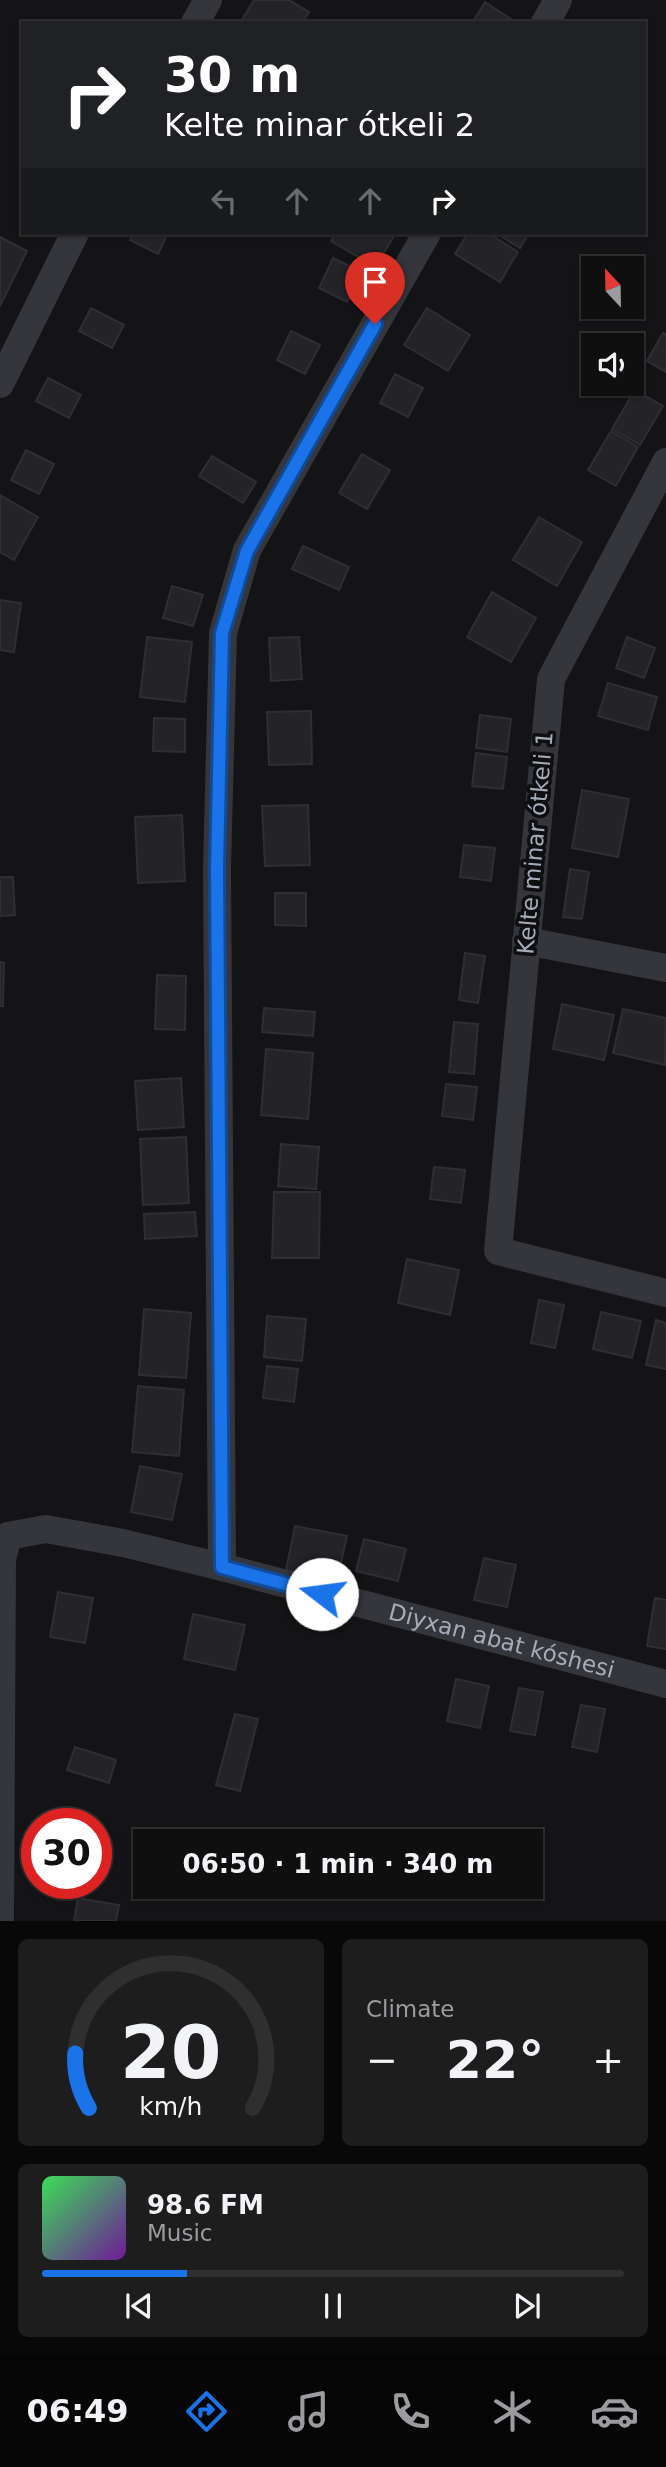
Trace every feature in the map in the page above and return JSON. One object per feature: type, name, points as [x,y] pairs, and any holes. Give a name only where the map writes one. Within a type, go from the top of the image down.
[{"type":"street","points":[[196,21],[208,0]]},
{"type":"street","points":[[546,21],[558,0]]},
{"type":"street","points":[[0,384],[74,235]]},
{"type":"street","points":[[222,1567],[217,869],[222,633],[247,551],[425,235]]},
{"type":"street","name":"Kelte minar ótkeli 1","points":[[666,463],[551,679],[498,1251],[666,1293]]},
{"type":"street","points":[[526,941],[666,968]]},
{"type":"street","points":[[0,1921],[4,1529]]},
{"type":"street","name":"Diyxan abat kóshesi","points":[[4,1529],[46,1529],[123,1543],[666,1684]]},
{"type":"building","points":[[254,0],[289,0],[309,12],[303,21],[241,21]]},
{"type":"building","points":[[485,2],[514,21],[473,21]]},
{"type":"building","points":[[132,235],[167,235],[158,254],[130,240]]},
{"type":"building","points":[[335,235],[395,235],[375,267],[331,241]]},
{"type":"building","points":[[467,235],[491,235],[518,252],[500,282],[455,254]]},
{"type":"building","points":[[499,235],[528,235],[520,248]]},
{"type":"building","points":[[0,237],[27,251],[0,306]]},
{"type":"building","points":[[333,258],[362,272],[347,302],[319,288]]},
{"type":"building","points":[[91,308],[124,325],[112,348],[79,331]]},
{"type":"building","points":[[427,308],[470,335],[448,371],[404,345]]},
{"type":"building","points":[[291,331],[320,345],[305,374],[277,360]]},
{"type":"building","points":[[663,333],[666,334],[666,372],[647,361]]},
{"type":"building","points":[[395,374],[423,388],[408,417],[380,403]]},
{"type":"building","points":[[48,378],[81,395],[69,418],[36,401]]},
{"type":"building","points":[[644,395],[663,406],[640,445],[612,429],[631,396]]},
{"type":"building","points":[[611,431],[638,447],[616,486],[588,470]]},
{"type":"building","points":[[26,450],[54,464],[39,494],[11,480]]},
{"type":"building","points":[[362,454],[390,470],[367,509],[339,493]]},
{"type":"building","points":[[212,456],[256,482],[243,503],[199,476]]},
{"type":"building","points":[[0,495],[38,517],[14,560],[0,552]]},
{"type":"building","points":[[539,517],[582,542],[557,586],[513,560]]},
{"type":"building","points":[[303,546],[349,567],[339,590],[292,569]]},
{"type":"building","points":[[172,586],[203,595],[193,626],[163,618]]},
{"type":"building","points":[[492,592],[536,618],[511,662],[467,637]]},
{"type":"building","points":[[0,600],[21,603],[14,652],[0,650]]},
{"type":"building","points":[[147,637],[192,642],[185,702],[140,697]]},
{"type":"building","points":[[299,637],[302,679],[271,681],[269,638]]},
{"type":"building","points":[[627,637],[655,648],[644,678],[616,668]]},
{"type":"building","points":[[608,683],[657,697],[648,730],[598,716]]},
{"type":"building","points":[[311,711],[312,764],[269,765],[267,712]]},
{"type":"building","points":[[480,715],[511,719],[507,752],[476,748]]},
{"type":"building","points":[[154,718],[185,719],[185,752],[153,751]]},
{"type":"building","points":[[476,753],[507,757],[503,789],[472,786]]},
{"type":"building","points":[[582,790],[629,799],[618,857],[572,848]]},
{"type":"building","points":[[308,805],[310,865],[265,866],[262,806]]},
{"type":"building","points":[[182,815],[185,881],[138,883],[135,817]]},
{"type":"building","points":[[464,845],[495,848],[491,881],[460,877]]},
{"type":"building","points":[[570,869],[589,872],[582,919],[563,917]]},
{"type":"building","points":[[0,877],[13,877],[15,915],[0,916]]},
{"type":"building","points":[[275,893],[306,893],[306,926],[275,925]]},
{"type":"building","points":[[465,953],[485,956],[478,1003],[459,1000]]},
{"type":"building","points":[[0,962],[4,963],[3,1006],[0,1006]]},
{"type":"building","points":[[157,975],[186,976],[185,1030],[155,1029]]},
{"type":"building","points":[[562,1004],[614,1015],[604,1060],[553,1049]]},
{"type":"building","points":[[264,1008],[315,1012],[313,1036],[262,1032]]},
{"type":"building","points":[[623,1009],[666,1018],[665,1065],[613,1053]]},
{"type":"building","points":[[454,1022],[478,1024],[474,1074],[449,1072]]},
{"type":"building","points":[[266,1049],[313,1053],[308,1119],[261,1115]]},
{"type":"building","points":[[181,1078],[184,1127],[138,1130],[135,1081]]},
{"type":"building","points":[[446,1084],[477,1087],[473,1120],[442,1116]]},
{"type":"building","points":[[186,1137],[189,1203],[143,1205],[140,1139]]},
{"type":"building","points":[[281,1144],[319,1147],[316,1189],[278,1186]]},
{"type":"building","points":[[434,1167],[465,1170],[461,1203],[430,1199]]},
{"type":"building","points":[[274,1192],[320,1192],[319,1258],[272,1258]]},
{"type":"building","points":[[195,1212],[197,1236],[145,1239],[144,1214]]},
{"type":"building","points":[[407,1259],[459,1270],[450,1315],[398,1303]]},
{"type":"building","points":[[539,1300],[564,1305],[555,1348],[531,1343]]},
{"type":"building","points":[[144,1309],[191,1313],[186,1378],[139,1375]]},
{"type":"building","points":[[601,1312],[641,1321],[632,1358],[593,1349]]},
{"type":"building","points":[[267,1316],[306,1319],[302,1361],[264,1357]]},
{"type":"building","points":[[656,1320],[666,1323],[666,1369],[646,1365]]},
{"type":"building","points":[[267,1366],[298,1369],[294,1402],[263,1398]]},
{"type":"building","points":[[138,1386],[184,1390],[179,1456],[132,1452]]},
{"type":"building","points":[[140,1466],[182,1474],[172,1520],[131,1512]]},
{"type":"building","points":[[295,1526],[347,1536],[337,1581],[286,1570]]},
{"type":"building","points":[[364,1539],[406,1549],[398,1581],[356,1571]]},
{"type":"building","points":[[484,1558],[516,1565],[507,1607],[474,1600]]},
{"type":"building","points":[[58,1592],[93,1598],[85,1643],[50,1637]]},
{"type":"building","points":[[655,1598],[666,1600],[666,1649],[647,1646]]},
{"type":"building","points":[[193,1614],[245,1625],[235,1670],[184,1659]]},
{"type":"building","points":[[456,1679],[489,1686],[480,1728],[447,1721]]},
{"type":"building","points":[[519,1688],[543,1692],[535,1735],[510,1731]]},
{"type":"building","points":[[581,1705],[605,1709],[597,1752],[572,1747]]},
{"type":"building","points":[[235,1714],[258,1719],[240,1791],[216,1785]]},
{"type":"building","points":[[75,1747],[116,1760],[109,1783],[67,1770]]},
{"type":"building","points":[[78,1899],[119,1905],[116,1921],[74,1921]]},
{"type":"route","points":[[322,1594],[222,1567],[217,869],[222,633],[247,551],[375,324]]}]
